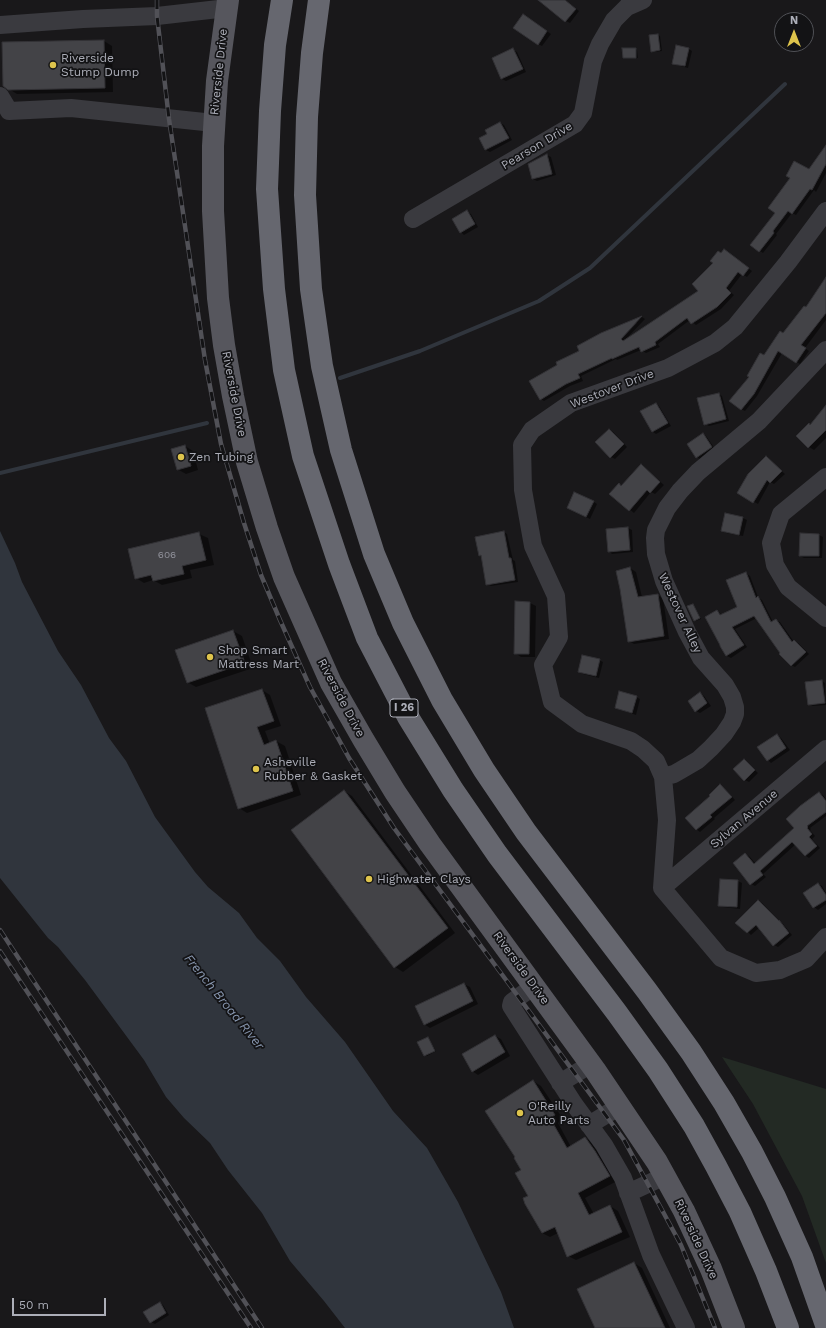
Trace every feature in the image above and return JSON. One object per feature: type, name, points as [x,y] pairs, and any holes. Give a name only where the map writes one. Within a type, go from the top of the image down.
[{"type":"highway","name":"I 26","points":[[282,0],[275,45],[270,111],[267,189],[274,289],[284,370],[303,456],[342,572],[367,638],[408,717],[452,790],[497,854],[617,1013],[658,1070],[694,1126],[740,1212],[766,1271],[788,1328]]},
{"type":"highway","points":[[320,0],[312,53],[307,117],[305,195],[311,289],[322,366],[341,450],[374,554],[403,623],[442,700],[484,770],[526,832],[647,991],[724,1103],[752,1152],[775,1197],[802,1257],[826,1325]]},
{"type":"main road","name":"Riverside Drive","points":[[228,4],[216,81],[214,123],[213,211],[214,254],[218,298],[233,396],[247,462],[284,577],[331,683],[372,756],[430,844],[591,1064],[657,1162],[684,1211],[711,1269],[729,1327]]},
{"type":"street","name":"Pearson Drive","points":[[413,219],[575,124],[583,113],[593,61],[600,44],[614,20],[627,6],[643,0]]},
{"type":"street","points":[[0,25],[83,19],[157,16],[228,4]]},
{"type":"street","points":[[0,96],[9,112],[71,108],[214,123]]},
{"type":"street","name":"Westover Drive","points":[[662,888],[667,820],[663,777],[656,761],[644,749],[631,741],[582,724],[552,702],[542,666],[559,637],[556,596],[533,546],[522,490],[522,445],[532,430],[571,403],[668,368],[715,343],[735,327],[788,262],[826,211]]},
{"type":"street","name":"Westover Alley","points":[[663,777],[682,770],[698,760],[711,748],[724,734],[732,722],[735,714],[735,707],[726,685],[701,658],[664,581],[656,554],[656,530],[667,508],[680,490],[698,472],[759,421],[825,353]]},
{"type":"street","points":[[826,477],[781,514],[771,543],[775,565],[788,587],[826,618]]},
{"type":"street","name":"Sylvan Avenue","points":[[662,888],[826,749]]},
{"type":"street","points":[[662,888],[721,958],[756,973],[780,970],[806,960],[826,937]]},
{"type":"street","points":[[534,986],[512,1002],[511,1006],[560,1083],[604,1145],[623,1178],[651,1255],[686,1328]]},
{"type":"street","points":[[560,1083],[591,1064]]},
{"type":"street","points":[[589,1125],[620,1106]]},
{"type":"street","points":[[628,1193],[664,1176]]},
{"type":"shaded area","points":[[722,1057],[826,1089],[826,1263],[802,1196],[753,1104]]},
{"type":"water","name":"French Broad River","points":[[0,531],[22,582],[58,651],[81,685],[109,738],[126,761],[155,817],[195,872],[208,887],[239,913],[257,938],[280,961],[306,997],[345,1042],[393,1111],[427,1148],[458,1202],[501,1292],[514,1328],[345,1328],[290,1261],[262,1213],[228,1170],[210,1143],[184,1118],[166,1097],[144,1060],[85,980],[58,947],[48,938],[0,878]]},
{"type":"building","points":[[538,0],[565,0],[576,9],[565,22]]},
{"type":"building","points":[[523,14],[547,31],[538,45],[513,28]]},
{"type":"building","points":[[658,34],[660,50],[651,52],[649,35]]},
{"type":"building","name":"Riverside Stump Dump","points":[[104,40],[105,88],[8,90],[3,86],[2,42]]},
{"type":"building","points":[[676,45],[689,48],[685,66],[672,64]]},
{"type":"building","points":[[513,48],[523,69],[501,79],[492,58]]},
{"type":"building","points":[[622,48],[636,48],[636,58],[623,58]]},
{"type":"building","points":[[500,122],[509,138],[485,150],[479,138],[487,134],[485,130]]},
{"type":"building","points":[[826,145],[826,164],[812,190],[810,189],[792,214],[788,211],[773,231],[774,233],[759,252],[750,245],[775,213],[768,208],[790,178],[786,176],[794,161],[809,169]]},
{"type":"building","points":[[547,154],[552,174],[532,179],[528,164]]},
{"type":"building","points":[[467,210],[475,224],[460,233],[452,219]]},
{"type":"building","points":[[724,249],[749,268],[743,276],[738,272],[726,288],[731,293],[717,307],[691,324],[687,318],[655,342],[656,345],[641,352],[639,347],[578,374],[580,378],[566,384],[540,400],[529,381],[557,365],[556,362],[579,351],[577,346],[601,333],[642,316],[621,339],[623,341],[698,291],[692,284],[713,263],[710,261],[718,251],[721,253]]},
{"type":"building","points":[[826,277],[826,313],[801,345],[806,348],[796,363],[778,351],[754,394],[741,410],[729,401],[749,377],[747,376],[760,353],[764,355],[780,331],[783,333],[804,306],[806,307]]},
{"type":"building","points":[[719,393],[726,419],[704,425],[697,398]]},
{"type":"building","points":[[656,403],[668,423],[652,432],[640,411]]},
{"type":"building","points":[[826,405],[826,430],[808,448],[796,436],[809,423],[810,425]]},
{"type":"building","points":[[609,429],[624,444],[610,458],[595,442]]},
{"type":"building","points":[[703,433],[712,447],[696,458],[687,444]]},
{"type":"building","name":"Zen Tubing","points":[[185,445],[191,466],[177,470],[171,449]]},
{"type":"building","points":[[766,456],[782,471],[770,483],[767,480],[753,503],[737,493],[748,474]]},
{"type":"building","points":[[641,464],[660,482],[650,493],[647,490],[629,511],[609,494],[619,483],[621,486]]},
{"type":"building","points":[[574,492],[594,501],[586,517],[567,508]]},
{"type":"building","points":[[725,513],[743,517],[739,535],[721,531]]},
{"type":"building","points":[[628,527],[630,550],[608,552],[606,529]]},
{"type":"building","points":[[504,531],[515,580],[486,585],[481,555],[479,556],[475,537]]},
{"type":"building","points":[[199,532],[206,560],[182,566],[184,574],[153,581],[151,575],[135,579],[128,549]]},
{"type":"building","points":[[800,533],[819,534],[819,556],[799,556]]},
{"type":"building","points":[[630,567],[638,597],[658,594],[664,636],[628,642],[616,571]]},
{"type":"building","points":[[746,572],[756,598],[758,596],[771,622],[776,619],[792,642],[794,640],[806,652],[791,666],[779,654],[780,653],[754,616],[732,627],[744,645],[726,656],[705,617],[717,610],[720,615],[737,607],[726,580]]},
{"type":"building","points":[[515,601],[530,602],[529,654],[514,654]]},
{"type":"building","points":[[693,604],[700,618],[694,621],[687,606]]},
{"type":"building","name":"Shop Smart Mattress Mart","points":[[233,630],[245,663],[187,683],[175,650]]},
{"type":"building","points":[[582,655],[600,659],[596,676],[578,672]]},
{"type":"building","points":[[822,680],[825,703],[808,705],[805,682]]},
{"type":"building","name":"Asheville Rubber & Gasket","points":[[262,689],[274,721],[257,727],[264,745],[276,740],[293,791],[238,809],[205,708]]},
{"type":"building","points":[[619,691],[637,696],[632,713],[615,708]]},
{"type":"building","points":[[700,692],[707,703],[695,712],[688,701]]},
{"type":"building","points":[[777,734],[786,748],[767,761],[757,747]]},
{"type":"building","points":[[744,759],[755,770],[744,781],[733,769]]},
{"type":"building","points":[[720,784],[732,797],[710,815],[712,817],[696,830],[685,818],[710,796],[709,795]]},
{"type":"building","name":"Highwater Clays","points":[[344,790],[448,928],[394,968],[291,830]]},
{"type":"building","points":[[819,792],[826,801],[826,812],[807,826],[812,834],[809,837],[817,846],[805,856],[792,842],[760,871],[763,875],[750,885],[733,863],[745,853],[754,864],[794,828],[786,819]]},
{"type":"building","points":[[720,879],[738,880],[737,907],[718,906]]},
{"type":"building","points":[[818,883],[826,895],[826,900],[813,908],[803,893]]},
{"type":"building","points":[[758,900],[779,920],[789,933],[773,946],[756,925],[747,933],[735,923]]},
{"type":"building","points":[[464,983],[473,1001],[424,1025],[415,1006]]},
{"type":"building","points":[[495,1035],[505,1052],[472,1072],[462,1054]]},
{"type":"building","points":[[428,1037],[435,1051],[424,1056],[417,1042]]},
{"type":"building","points":[[533,1080],[555,1115],[550,1118],[567,1148],[585,1137],[610,1176],[578,1193],[589,1215],[610,1205],[622,1232],[567,1257],[555,1227],[542,1233],[525,1204],[523,1198],[528,1196],[515,1173],[521,1170],[514,1158],[515,1157],[485,1111]]},
{"type":"building","points":[[634,1262],[665,1328],[595,1328],[577,1289]]},
{"type":"building","points":[[160,1302],[166,1313],[150,1323],[143,1312]]},
{"type":"waterway","points":[[340,378],[420,351],[539,301],[590,268],[785,84]]},
{"type":"waterway","points":[[0,473],[207,423]]},
{"type":"railway","points":[[157,0],[157,16],[169,119],[205,360],[221,444],[261,575],[310,687],[349,758],[394,828],[624,1140],[681,1245],[715,1328]]},
{"type":"railway","points":[[0,930],[262,1328]]},
{"type":"railway","points":[[0,951],[251,1328]]},
{"type":"place","name":"Riverside Stump Dump","points":[[53,65]]},
{"type":"place","name":"Zen Tubing","points":[[181,457]]},
{"type":"place","name":"Shop Smart Mattress Mart","points":[[210,657]]},
{"type":"place","name":"Asheville Rubber & Gasket","points":[[256,769]]},
{"type":"place","name":"Highwater Clays","points":[[369,879]]},
{"type":"place","name":"O'Reilly Auto Parts","points":[[520,1113]]}]
